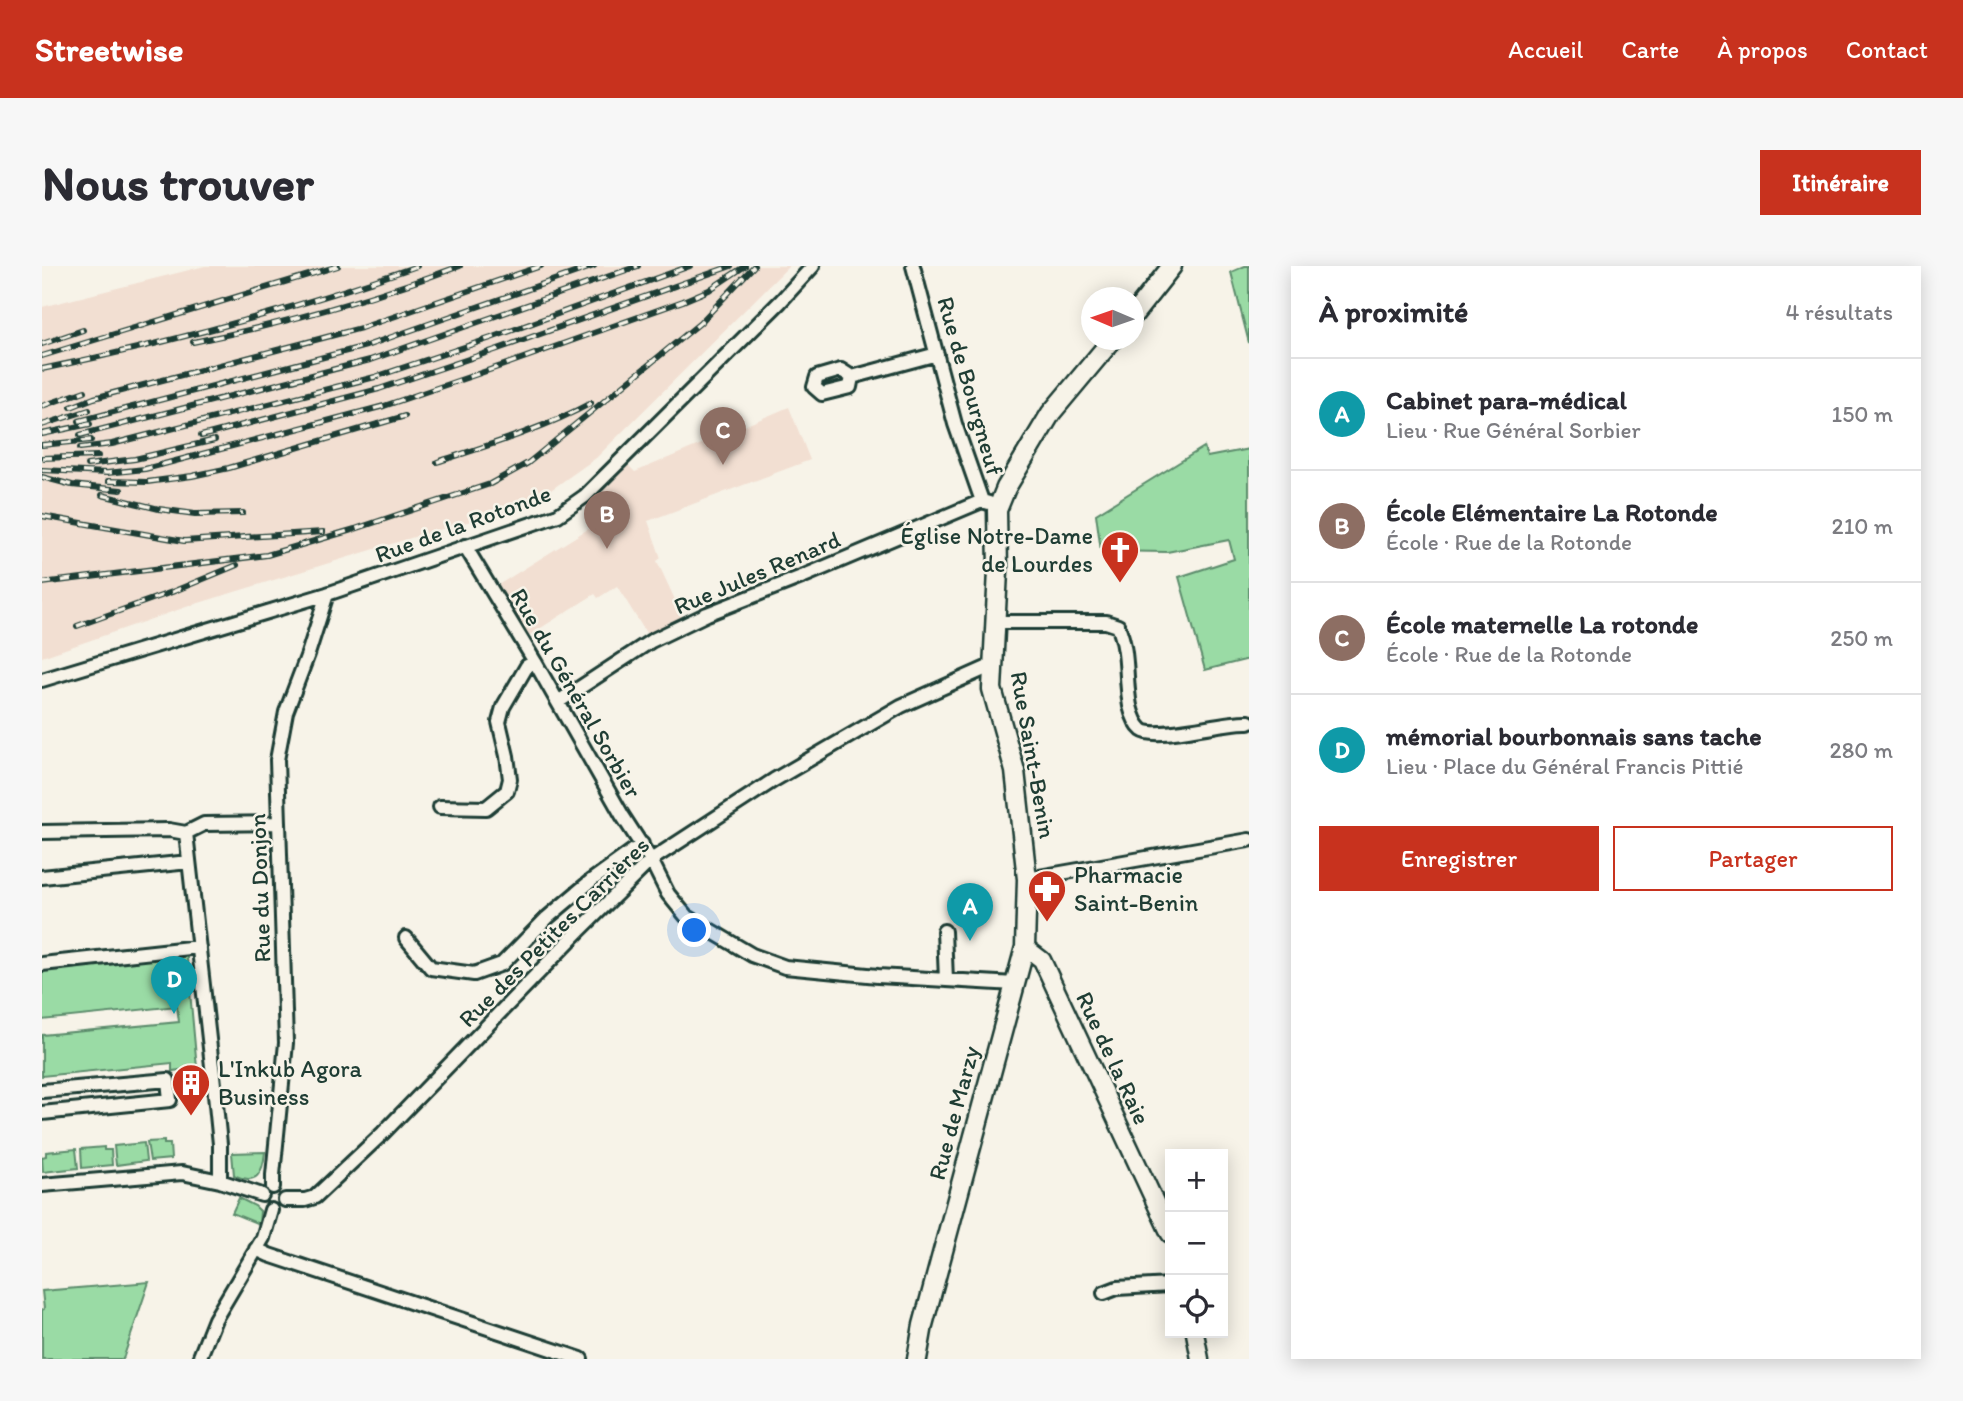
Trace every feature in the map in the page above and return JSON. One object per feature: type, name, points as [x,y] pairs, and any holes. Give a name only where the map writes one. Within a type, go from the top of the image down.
[{"type":"main road","points":[[1144,300],[1172,266]]},
{"type":"main road","name":"Rue Saint-Benin","points":[[1027,878],[1015,771],[992,689],[998,571],[990,504],[1006,488],[1051,412],[1104,350]]},
{"type":"main road","name":"Rue de Marzy","points":[[917,1359],[923,1325],[1025,947],[1027,878]]},
{"type":"street","name":"Rue de la Rotonde","points":[[42,680],[327,594],[558,515],[586,496],[813,266]]},
{"type":"street","name":"Rue de Bourgneuf","points":[[915,266],[955,424],[990,504]]},
{"type":"street","points":[[852,377],[937,354]]},
{"type":"street","name":"Rue Jules Renard","points":[[558,702],[651,640],[707,614],[990,504]]},
{"type":"street","name":"Rue du Général Sorbier","points":[[466,546],[622,815],[642,844],[668,894],[685,916],[752,955],[785,967],[878,976],[1015,984]]},
{"type":"street","name":"Rue du Donjon","points":[[273,1187],[286,1043],[277,760],[286,712],[327,594]]},
{"type":"street","points":[[995,622],[1106,622],[1118,626],[1123,639],[1130,706],[1135,721],[1143,731],[1166,733],[1231,722],[1249,722]]},
{"type":"street","points":[[440,807],[486,808],[507,791],[510,779],[499,722],[503,707],[527,666],[535,662]]},
{"type":"street","name":"Rue des Petites Carrières","points":[[285,1200],[316,1197],[383,1133],[651,860],[774,780],[901,706],[993,665]]},
{"type":"street","points":[[42,832],[186,832],[204,824],[278,823]]},
{"type":"street","points":[[186,832],[220,1144],[220,1181]]},
{"type":"street","points":[[1027,878],[1249,840]]},
{"type":"street","points":[[406,938],[431,968],[474,974],[502,964],[547,918],[592,880],[642,844]]},
{"type":"street","points":[[42,877],[190,862]]},
{"type":"street","points":[[944,931],[946,980]]},
{"type":"street","points":[[42,964],[199,947]]},
{"type":"street","name":"Rue de la Raie","points":[[1025,947],[1042,960],[1165,1223]]},
{"type":"street","points":[[42,1091],[168,1080],[170,1100],[42,1113]]},
{"type":"street","points":[[42,1185],[182,1173],[220,1181],[261,1195]]},
{"type":"street","points":[[273,1187],[283,1193],[285,1200],[278,1209],[271,1210],[263,1205],[261,1195],[266,1189],[273,1187]]},
{"type":"street","points":[[199,1359],[215,1319],[263,1238],[271,1210]]},
{"type":"street","points":[[256,1249],[541,1353],[581,1359]]},
{"type":"street","points":[[1104,1293],[1117,1288],[1165,1285]]},
{"type":"street","points":[[1196,1338],[1200,1359]]},
{"type":"shaded area","points":[[205,266],[789,266],[596,458],[531,504],[189,606],[42,657],[42,307]]},
{"type":"shaded area","points":[[789,407],[810,460],[648,521],[661,558],[657,561],[683,617],[648,636],[617,586],[598,598],[595,594],[528,636],[498,585],[604,519],[592,499],[627,464],[635,472]]},
{"type":"green space","points":[[1249,266],[1249,343],[1231,272]]},
{"type":"green space","points":[[1204,447],[1207,457],[1249,449],[1249,659],[1205,670],[1179,577],[1234,559],[1229,540],[1167,552],[1101,551],[1096,514]]},
{"type":"green space","points":[[186,948],[197,1068],[172,1071],[172,1063],[42,1076],[42,1035],[179,1022],[177,1006],[42,1020],[42,964]]},
{"type":"green space","points":[[164,1141],[164,1144],[170,1144],[171,1159],[150,1161],[147,1142]]},
{"type":"green space","points":[[144,1143],[146,1161],[116,1165],[114,1146]]},
{"type":"green space","points":[[104,1147],[104,1150],[111,1150],[112,1165],[82,1168],[81,1149]]},
{"type":"green space","points":[[76,1149],[78,1168],[43,1172],[42,1157],[46,1156],[46,1152]]},
{"type":"green space","points":[[265,1152],[263,1166],[253,1178],[234,1175],[232,1153]]},
{"type":"green space","points":[[239,1198],[260,1211],[259,1224],[232,1213]]},
{"type":"green space","points":[[149,1282],[123,1359],[42,1359],[42,1291]]},
{"type":"railway","points":[[42,356],[338,266]]},
{"type":"railway","points":[[42,369],[231,324],[325,297],[417,266]]},
{"type":"railway","points":[[193,342],[328,309],[460,266]]},
{"type":"railway","points":[[71,407],[94,398],[361,328],[541,266]]},
{"type":"railway","points":[[79,421],[366,346],[594,266]]},
{"type":"railway","points":[[80,435],[370,360],[638,266]]},
{"type":"railway","points":[[80,448],[112,444],[375,377],[690,266]]},
{"type":"railway","points":[[201,436],[379,389],[731,266]]},
{"type":"railway","points":[[42,470],[107,473],[145,469],[384,406],[683,301],[709,290],[745,266]]},
{"type":"railway","points":[[42,583],[267,555],[490,484],[528,463],[700,323],[754,266]]},
{"type":"railway","points":[[42,344],[83,330]]},
{"type":"railway","points":[[42,406],[85,391]]},
{"type":"railway","points":[[437,462],[535,429],[591,403]]},
{"type":"railway","points":[[42,425],[89,410]]},
{"type":"railway","points":[[108,481],[147,482],[229,468],[405,416]]},
{"type":"railway","points":[[42,434],[90,424]]},
{"type":"railway","points":[[42,445],[91,440]]},
{"type":"railway","points":[[87,465],[135,459],[215,440]]},
{"type":"railway","points":[[42,458],[98,456]]},
{"type":"railway","points":[[42,477],[72,485],[121,490]]},
{"type":"railway","points":[[102,495],[159,509],[195,514],[243,513]]},
{"type":"railway","points":[[42,516],[184,541],[323,532]]},
{"type":"railway","points":[[77,626],[237,565]]},
{"type":"place","name":"École maternelle La rotonde","points":[[723,465]]},
{"type":"place","name":"École Elémentaire La Rotonde","points":[[607,549]]},
{"type":"place","name":"Église Notre-Dame de Lourdes","points":[[1120,584]]},
{"type":"place","name":"Pharmacie Saint-Benin","points":[[1047,923]]},
{"type":"place","name":"Cabinet para-médical","points":[[970,941]]},
{"type":"place","name":"mémorial bourbonnais sans tache","points":[[174,1014]]},
{"type":"place","name":"L'Inkub Agora Business","points":[[191,1117]]}]
